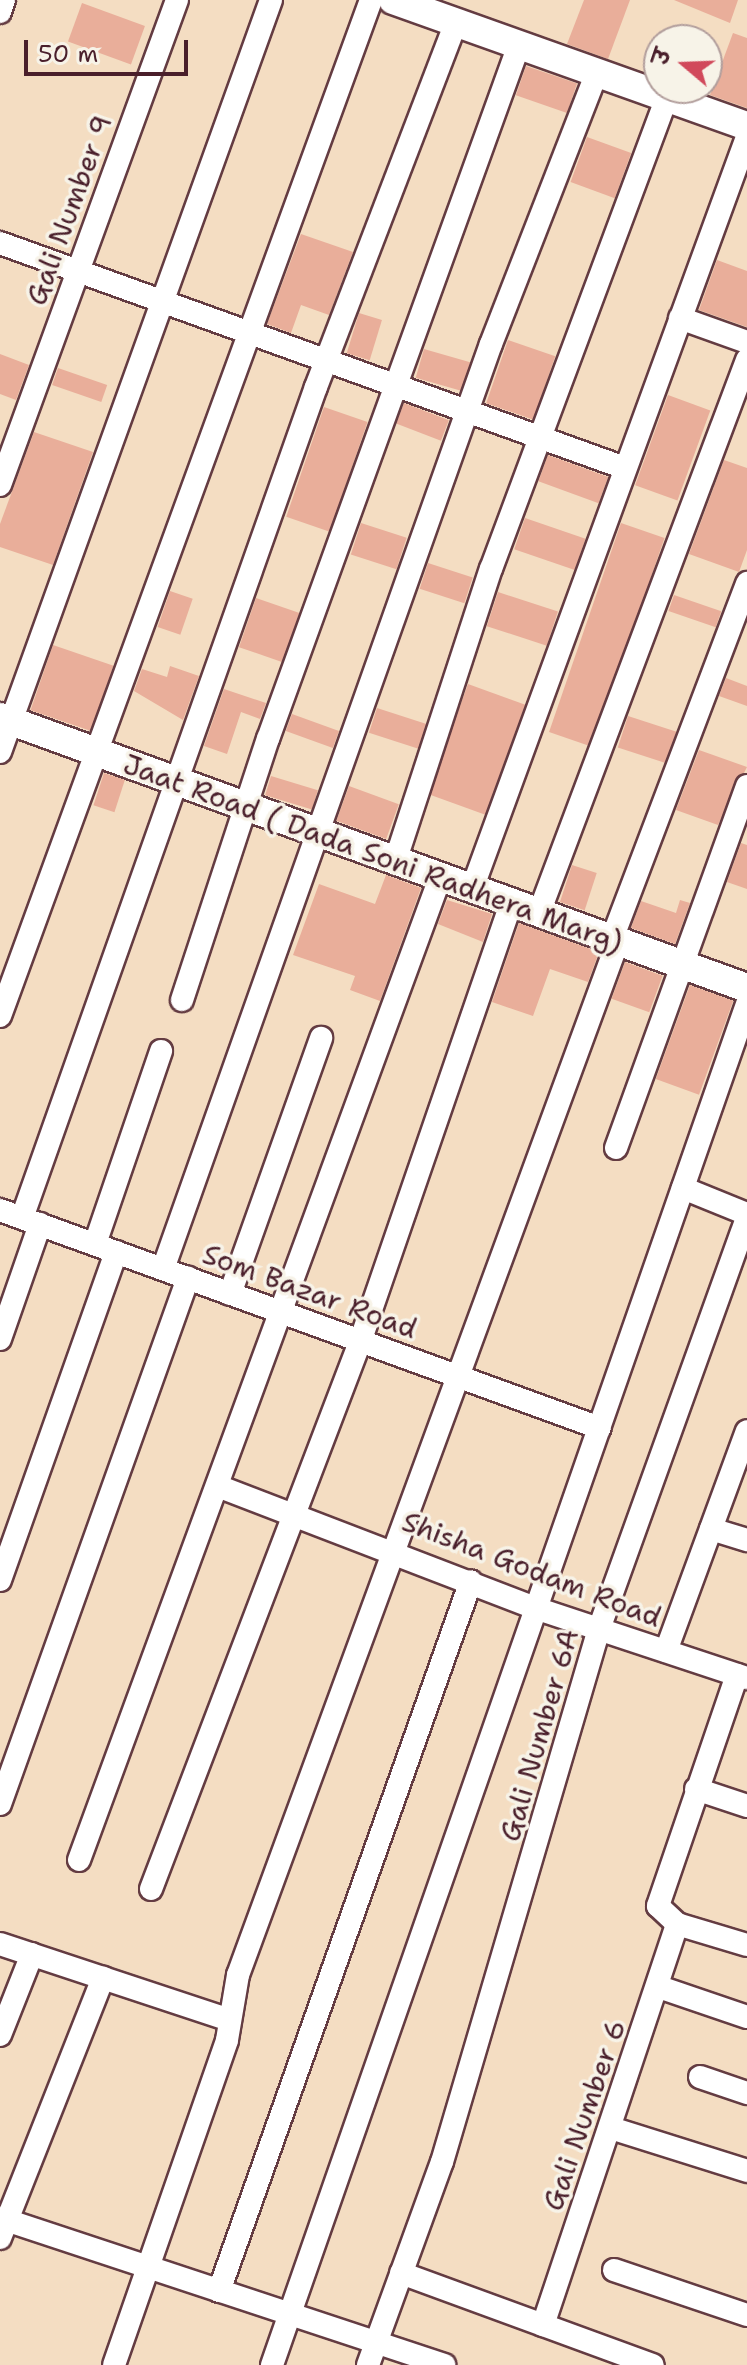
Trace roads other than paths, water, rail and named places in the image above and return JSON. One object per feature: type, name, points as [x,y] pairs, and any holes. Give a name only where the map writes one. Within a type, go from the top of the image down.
[{"type":"street","points":[[0,12],[4,0]]},
{"type":"street","name":"Gali Number 9","points":[[0,485],[177,0]]},
{"type":"street","points":[[0,752],[6,720],[163,302],[271,0]]},
{"type":"street","points":[[0,1016],[93,751],[371,0]]},
{"type":"street","points":[[393,0],[643,88]]},
{"type":"street","points":[[0,1339],[31,1221],[175,782],[326,361],[456,22]]},
{"type":"street","points":[[182,1000],[246,808],[519,45]]},
{"type":"street","points":[[163,1269],[467,411],[597,72]]},
{"type":"street","points":[[395,862],[540,438],[664,104]]},
{"type":"street","points":[[686,104],[747,126]]},
{"type":"street","points":[[472,889],[747,137]]},
{"type":"street","points":[[0,243],[250,330],[326,361],[625,468]]},
{"type":"street","points":[[680,318],[747,342]]},
{"type":"street","points":[[539,913],[747,360]]},
{"type":"street","points":[[114,2365],[230,2020],[238,1975],[460,1378],[615,940],[747,583]]},
{"type":"street","name":"Jaat Road ( Dada Soni Radhera Marg)","points":[[6,720],[747,988]]},
{"type":"street","points":[[616,1148],[747,786]]},
{"type":"street","points":[[79,1860],[284,1314],[440,878]]},
{"type":"street","points":[[151,1889],[360,1342],[511,903]]},
{"type":"street","points":[[272,2365],[747,1004]]},
{"type":"street","points":[[230,1294],[321,1038]]},
{"type":"street","points":[[0,1580],[106,1248],[161,1051]]},
{"type":"street","points":[[683,1188],[747,1216]]},
{"type":"street","name":"Som Bazar Road","points":[[0,1210],[600,1428]]},
{"type":"street","name":"Gali Number 6A","points":[[377,2341],[451,2132],[599,1629],[747,1216]]},
{"type":"street","points":[[0,1804],[8,1761],[188,1278]]},
{"type":"street","points":[[666,1651],[747,1431]]},
{"type":"street","name":"Shisha Godam Road","points":[[220,1487],[395,1549],[535,1608],[742,1676]]},
{"type":"street","points":[[711,1529],[747,1540]]},
{"type":"street","points":[[219,2291],[471,1581]]},
{"type":"street","points":[[742,1676],[696,1789],[658,1899],[660,1912],[677,1924],[747,1945]]},
{"type":"street","points":[[696,1789],[747,1806]]},
{"type":"street","name":"Gali Number 6","points":[[543,2325],[659,1987],[677,1924]]},
{"type":"street","points":[[0,1944],[230,2020]]},
{"type":"street","points":[[0,2035],[32,1954]]},
{"type":"street","points":[[103,1978],[2,2225],[148,2268],[444,2365]]},
{"type":"street","points":[[659,1987],[747,2017]]},
{"type":"street","points":[[700,2077],[747,2093]]},
{"type":"street","points":[[611,2128],[747,2171]]},
{"type":"street","points":[[614,2270],[747,2315]]},
{"type":"street","points":[[401,2273],[653,2365]]},
{"type":"street","points":[[368,2365],[377,2341]]}]
